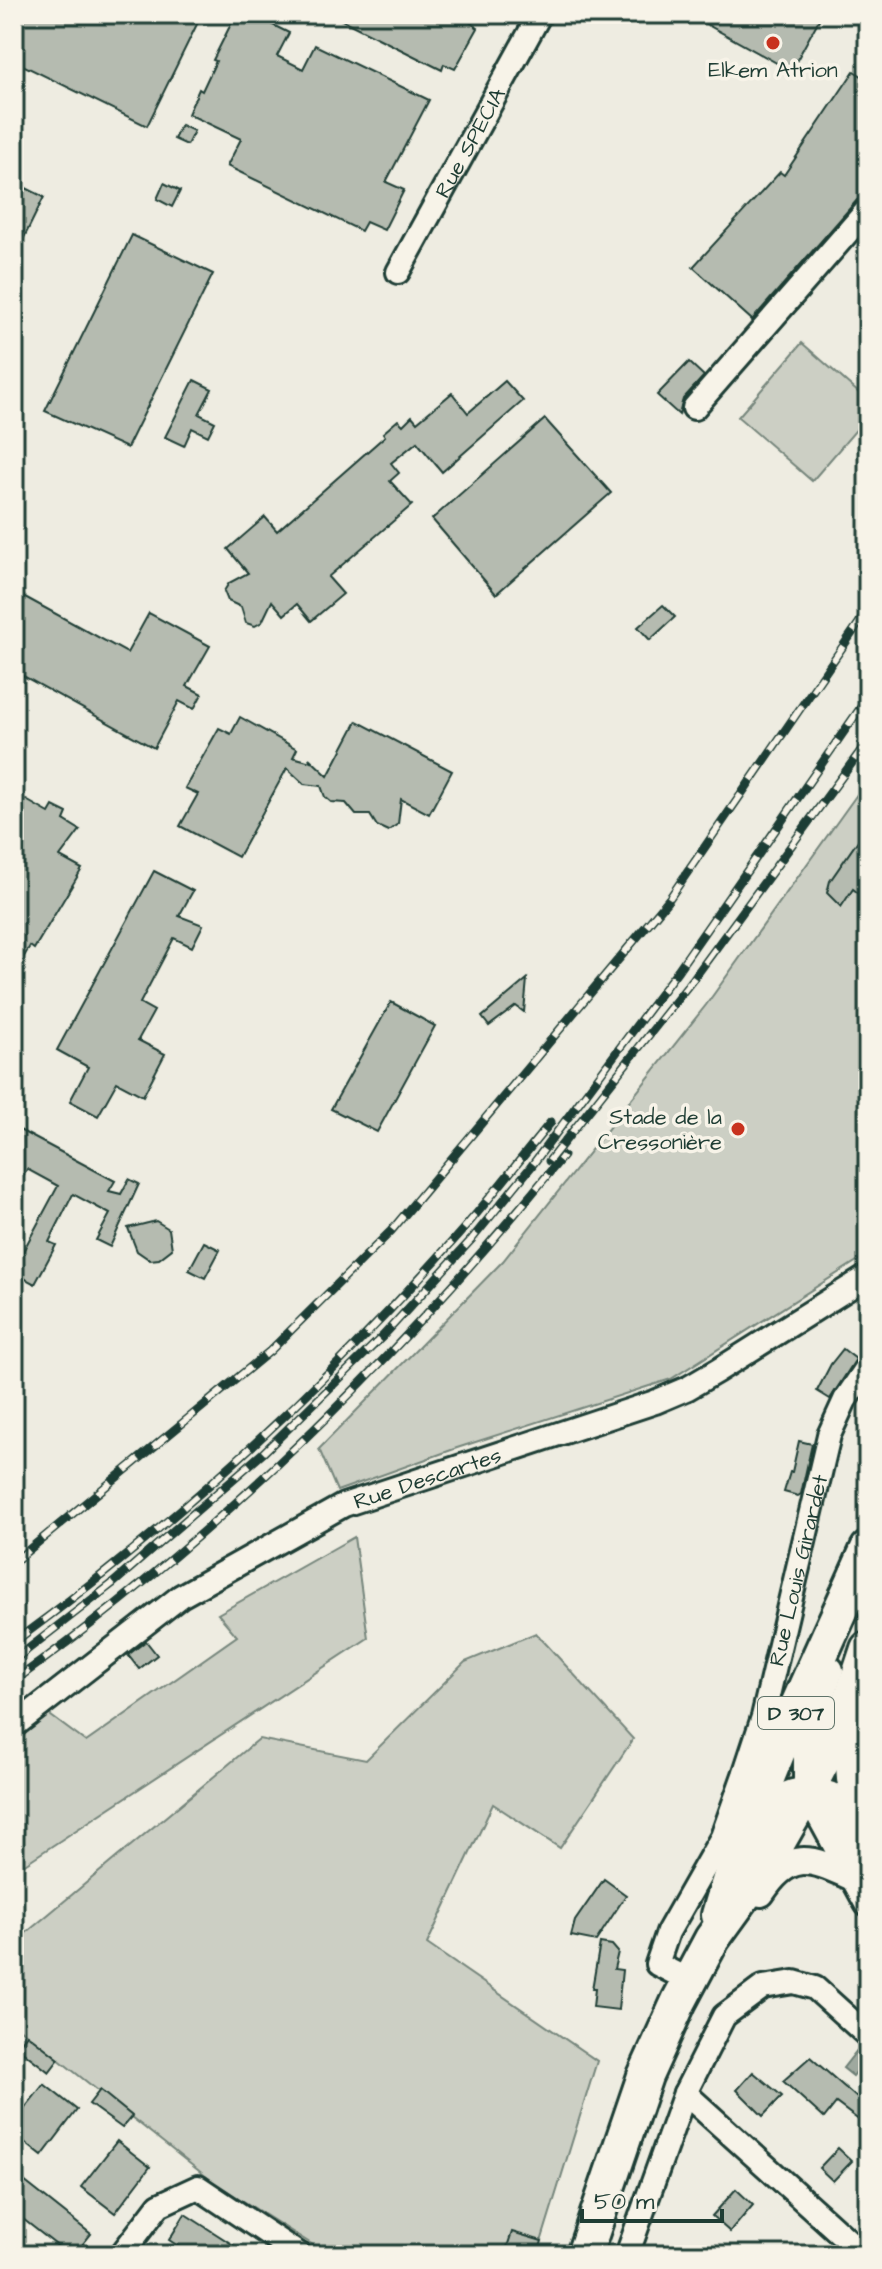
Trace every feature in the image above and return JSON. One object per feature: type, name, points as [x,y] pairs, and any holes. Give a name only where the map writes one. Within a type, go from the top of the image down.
[{"type":"main road","name":"D 307","points":[[712,1939],[751,1815],[864,1560]]},
{"type":"main road","name":"D 307","points":[[584,2255],[645,2076],[712,1939],[762,1870],[807,1791],[846,1715],[868,1649]]},
{"type":"street","name":"Rue SPECIA","points":[[398,272],[540,14]]},
{"type":"street","points":[[694,408],[868,209]]},
{"type":"street","name":"Rue Descartes","points":[[14,1726],[181,1596],[344,1505],[655,1402],[688,1388],[868,1276]]},
{"type":"street","name":"Rue Louis Girardet","points":[[690,1981],[657,1964],[668,1932],[722,1837],[744,1775],[763,1717],[829,1435],[845,1400],[868,1366]]},
{"type":"street","points":[[864,1560],[847,1630],[820,1692],[811,1726],[807,1791],[868,1903]]},
{"type":"street","points":[[846,1715],[850,1779],[868,1834]]},
{"type":"street","points":[[729,1879],[763,1815],[795,1791],[830,1794],[842,1805],[868,1852]]},
{"type":"street","points":[[712,1939],[755,1902],[771,1877],[788,1863],[815,1860],[855,1878]]},
{"type":"street","points":[[627,2255],[685,2093],[724,2016],[763,1987],[794,1982],[815,1988],[868,2036]]},
{"type":"street","points":[[685,2093],[864,2255]]},
{"type":"street","points":[[121,2255],[159,2205],[198,2187],[300,2255]]},
{"type":"shaded area","points":[[802,343],[868,401],[868,416],[812,481],[738,417]]},
{"type":"shaded area","name":"Stade de la Cressonière","points":[[868,779],[868,1254],[671,1379],[457,1448],[337,1491],[319,1449],[503,1261],[706,1005]]},
{"type":"shaded area","points":[[354,1537],[368,1638],[14,1871],[14,1738],[47,1713],[86,1742],[237,1636],[218,1614]]},
{"type":"shaded area","points":[[536,1633],[633,1739],[560,1848],[493,1804],[427,1944],[597,2061],[537,2255],[329,2255],[213,2182],[14,2024],[14,1943],[259,1739],[366,1760],[465,1662]]},
{"type":"shaded area","points":[[858,2049],[868,2057],[853,2076],[843,2068]]},
{"type":"building","points":[[14,14],[202,14],[147,126],[14,61]]},
{"type":"building","points":[[236,14],[251,14],[289,33],[277,56],[303,69],[315,45],[429,100],[386,182],[404,190],[384,230],[366,222],[361,231],[227,166],[241,139],[188,114],[199,89],[202,91],[216,61],[213,60]]},
{"type":"building","points":[[330,14],[458,14],[478,28],[455,69],[444,64],[442,70]]},
{"type":"building","name":"Elkem Atrion","points":[[688,14],[822,14],[791,71]]},
{"type":"building","points":[[854,71],[868,80],[868,195],[857,200],[752,320],[693,267],[780,172],[784,175]]},
{"type":"building","points":[[181,125],[194,131],[187,145],[174,139]]},
{"type":"building","points":[[14,182],[44,197],[14,258]]},
{"type":"building","points":[[164,183],[180,191],[172,207],[157,199]]},
{"type":"building","points":[[132,235],[213,274],[127,448],[45,411]]},
{"type":"building","points":[[689,362],[704,376],[683,399],[679,415],[657,395]]},
{"type":"building","points":[[194,380],[212,389],[199,414],[215,422],[208,436],[192,428],[184,446],[165,437]]},
{"type":"building","points":[[505,381],[523,401],[442,472],[417,442],[391,463],[399,473],[390,481],[412,505],[328,577],[343,594],[311,621],[297,604],[284,615],[272,601],[262,622],[255,626],[246,623],[241,607],[228,601],[224,591],[229,583],[248,573],[228,549],[265,517],[277,531],[385,436],[383,433],[398,420],[403,425],[412,416],[417,422],[452,393],[468,413]]},
{"type":"building","points":[[545,419],[611,493],[496,594],[432,519]]},
{"type":"building","points":[[14,591],[127,653],[149,613],[210,646],[187,686],[202,694],[194,709],[179,701],[154,748],[14,671]]},
{"type":"building","points":[[663,605],[675,617],[650,640],[638,627]]},
{"type":"building","points":[[240,717],[297,749],[293,757],[311,762],[309,758],[328,776],[357,721],[452,771],[429,814],[401,799],[398,824],[388,831],[377,826],[370,815],[356,815],[346,803],[331,802],[325,797],[321,786],[304,784],[287,768],[238,857],[180,826],[198,794],[185,788],[219,728],[231,734]]},
{"type":"building","points":[[14,793],[49,813],[53,806],[67,813],[64,820],[80,830],[60,857],[82,869],[34,949],[30,946],[14,974]]},
{"type":"building","points":[[868,826],[868,901],[853,889],[841,907],[827,893],[830,881]]},
{"type":"building","points":[[154,871],[193,891],[179,916],[203,925],[192,947],[174,938],[140,1003],[154,1011],[138,1040],[165,1054],[143,1096],[117,1082],[98,1116],[70,1101],[88,1067],[57,1050]]},
{"type":"building","points":[[527,979],[524,1012],[516,1006],[489,1026],[482,1017]]},
{"type":"building","points":[[391,1002],[435,1026],[377,1132],[331,1109]]},
{"type":"building","points":[[14,1127],[115,1181],[109,1191],[121,1194],[129,1179],[139,1184],[110,1247],[96,1240],[110,1214],[73,1194],[49,1242],[56,1245],[35,1284],[14,1273],[14,1268],[58,1186],[27,1169],[14,1193]]},
{"type":"building","points":[[156,1221],[169,1229],[172,1249],[159,1259],[150,1260],[137,1251],[128,1228]]},
{"type":"building","points":[[204,1242],[220,1250],[205,1278],[189,1270]]},
{"type":"building","points":[[843,1349],[856,1359],[830,1399],[817,1391]]},
{"type":"building","points":[[799,1441],[812,1444],[798,1496],[784,1492]]},
{"type":"building","points":[[146,1641],[157,1655],[139,1669],[128,1655]]},
{"type":"building","points":[[604,1879],[626,1895],[596,1941],[571,1936],[575,1921]]},
{"type":"building","points":[[600,1943],[612,1945],[618,1952],[614,1969],[622,1970],[618,2010],[593,2007],[595,1989],[592,1989]]},
{"type":"building","points":[[27,2034],[59,2059],[49,2072],[17,2047]]},
{"type":"building","points":[[810,2057],[856,2097],[868,2080],[868,2127],[836,2103],[824,2118],[783,2081]]},
{"type":"building","points":[[753,2072],[782,2096],[763,2116],[737,2090]]},
{"type":"building","points":[[44,2084],[77,2110],[42,2156],[14,2134],[14,2122]]},
{"type":"building","points":[[100,2090],[132,2116],[122,2128],[89,2104]]},
{"type":"building","points":[[117,2141],[150,2167],[115,2213],[81,2187]]},
{"type":"building","points":[[838,2148],[852,2161],[833,2181],[819,2168]]},
{"type":"building","points":[[14,2173],[91,2234],[74,2255],[69,2255],[14,2212]]},
{"type":"building","points":[[736,2189],[753,2205],[730,2232],[712,2216]]},
{"type":"building","points":[[185,2214],[249,2255],[192,2255],[169,2240]]},
{"type":"building","points":[[512,2232],[542,2241],[538,2255],[521,2255],[506,2250]]},
{"type":"railway","points":[[14,1562],[270,1351],[391,1231],[669,899],[868,610]]},
{"type":"railway","points":[[14,1660],[112,1584],[263,1453],[383,1336],[472,1239],[530,1168],[678,970],[868,697]]},
{"type":"railway","points":[[549,1161],[694,978],[868,741]]},
{"type":"railway","points":[[14,1642],[134,1549],[303,1398],[459,1234],[551,1122]]},
{"type":"railway","points":[[14,1681],[165,1564],[306,1437],[439,1300],[563,1156]]},
{"type":"place","name":"Elkem Atrion","points":[[773,43]]},
{"type":"place","name":"Stade de la Cressonière","points":[[738,1129]]}]
